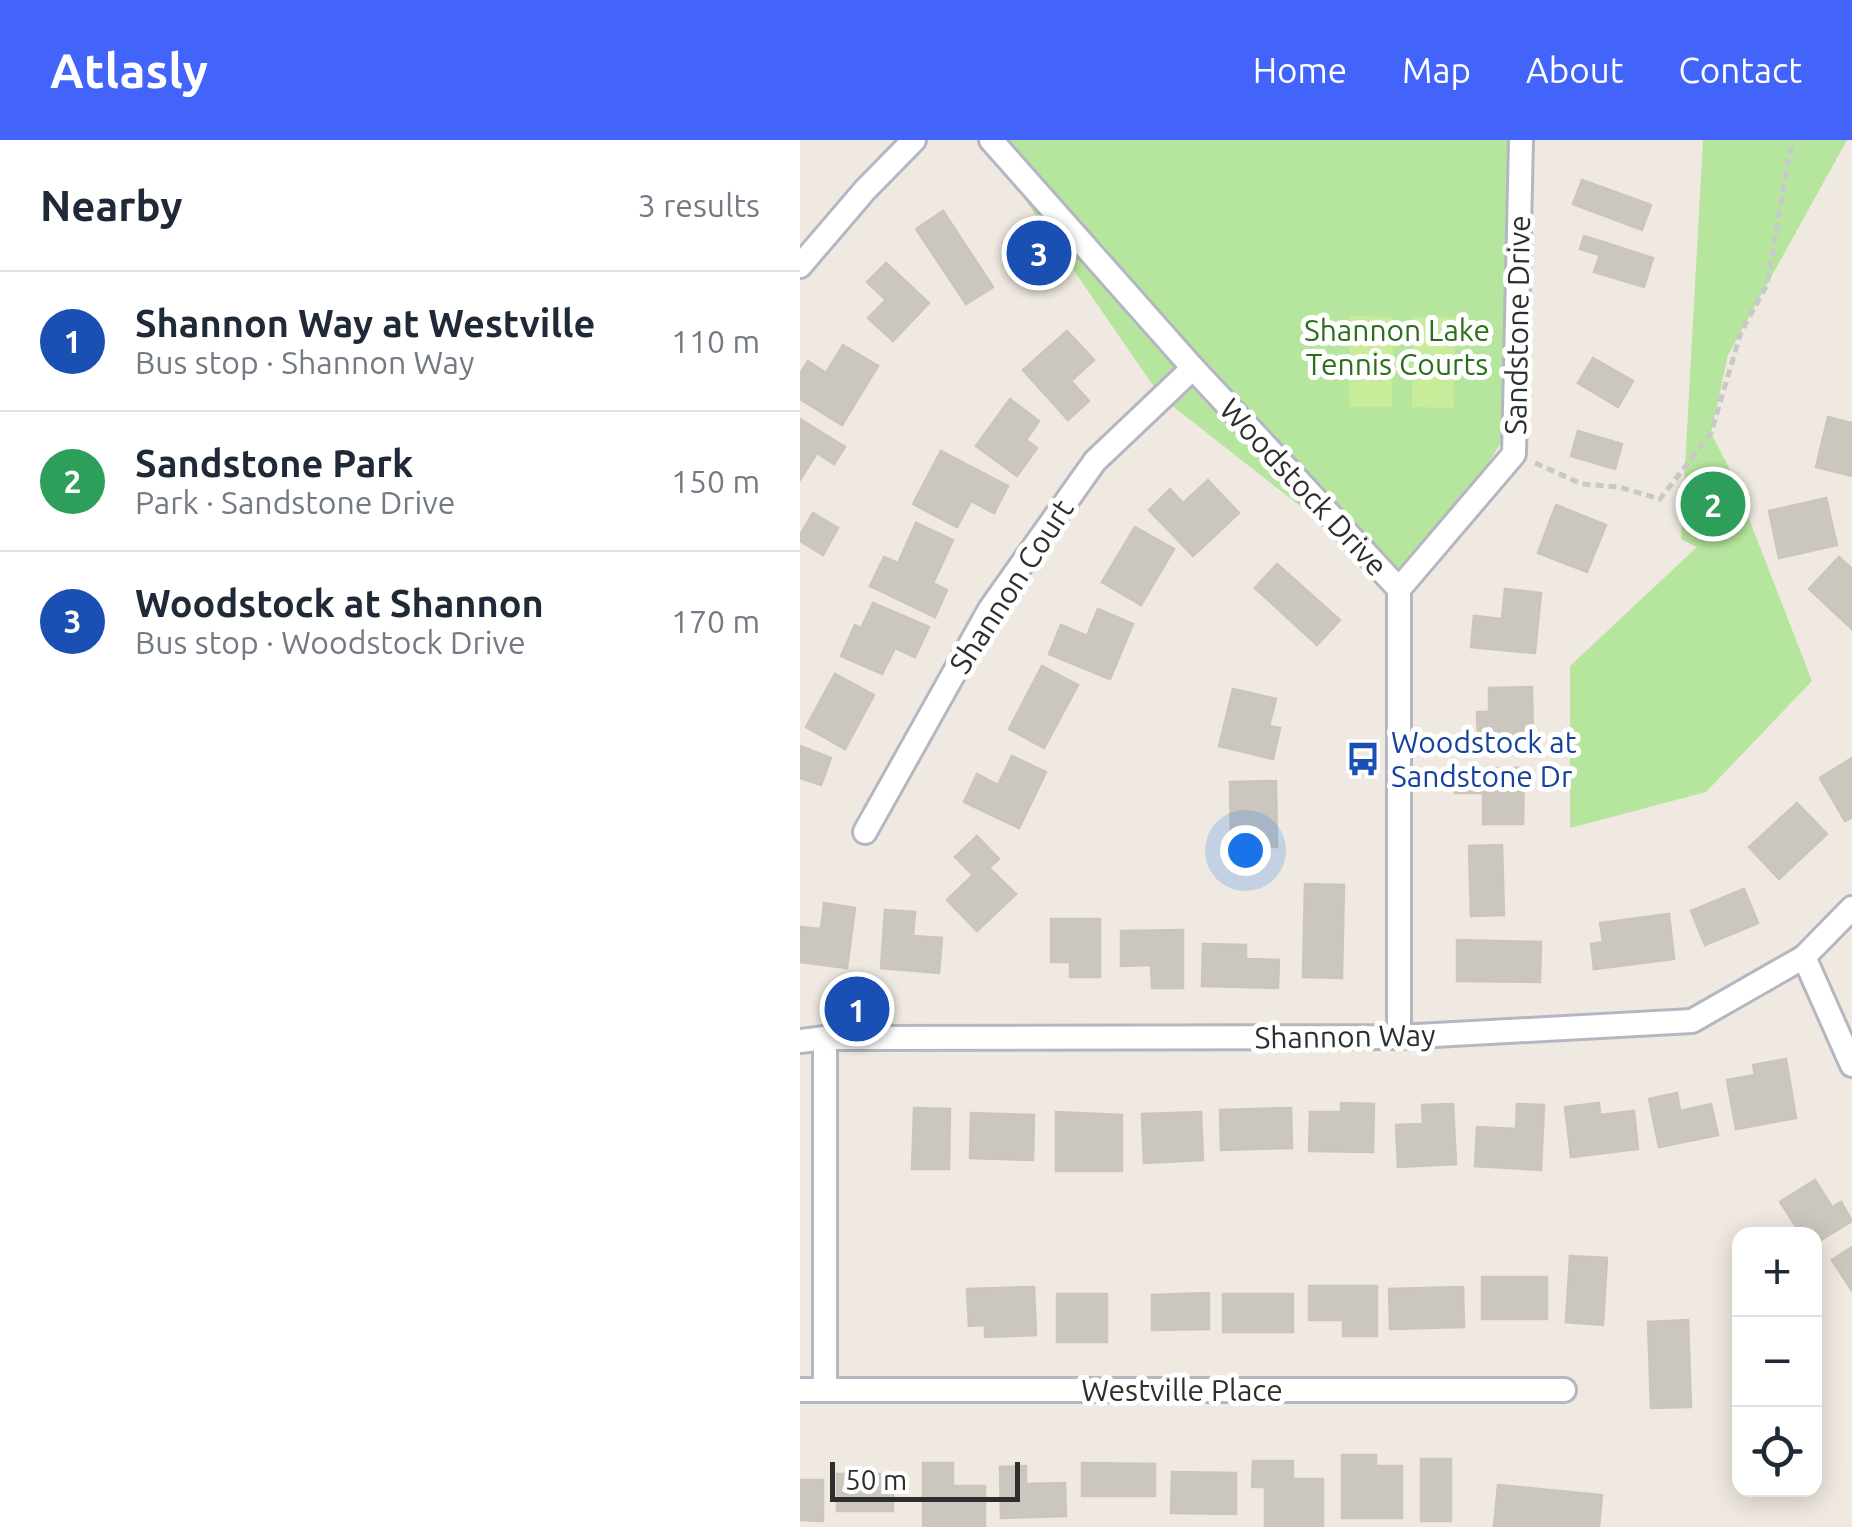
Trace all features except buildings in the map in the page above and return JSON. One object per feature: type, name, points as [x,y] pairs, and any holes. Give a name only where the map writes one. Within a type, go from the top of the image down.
[{"type":"street","points":[[800,266],[914,140]]},
{"type":"street","name":"Woodstock Drive","points":[[991,140],[1193,368],[1399,588],[1399,1037]]},
{"type":"street","name":"Sandstone Drive","points":[[1399,588],[1514,454],[1521,140]]},
{"type":"street","name":"Shannon Court","points":[[865,832],[990,609],[1094,461],[1193,368]]},
{"type":"street","name":"Shannon Way","points":[[800,1041],[1399,1037],[1692,1021],[1804,957],[1852,908]]},
{"type":"street","points":[[1804,957],[1852,1065]]},
{"type":"street","points":[[825,1038],[825,1390]]},
{"type":"street","name":"Westville Place","points":[[800,1390],[1564,1390]]},
{"type":"path","points":[[1514,454],[1582,484],[1619,487],[1660,500],[1711,433],[1741,332],[1767,285],[1789,155],[1795,140]]},
{"type":"green space","name":"Shannon Lake Tennis Courts","points":[[984,140],[1519,140],[1509,429],[1411,593],[1161,397]]},
{"type":"green space","points":[[1703,140],[1847,140],[1728,355],[1711,433],[1730,470],[1812,681],[1706,792],[1570,828],[1570,666],[1697,547],[1681,539]]},
{"type":"green space","points":[[1350,316],[1393,317],[1392,407],[1349,407]]},
{"type":"green space","points":[[1413,317],[1455,317],[1454,408],[1412,407]]},
{"type":"place","name":"Woodstock at Shannon","points":[[1039,253]]},
{"type":"place","name":"Sandstone Park","points":[[1713,504]]},
{"type":"place","name":"Woodstock at Sandstone Dr","points":[[1363,759]]},
{"type":"place","name":"Shannon Way at Westville","points":[[857,1009]]}]
